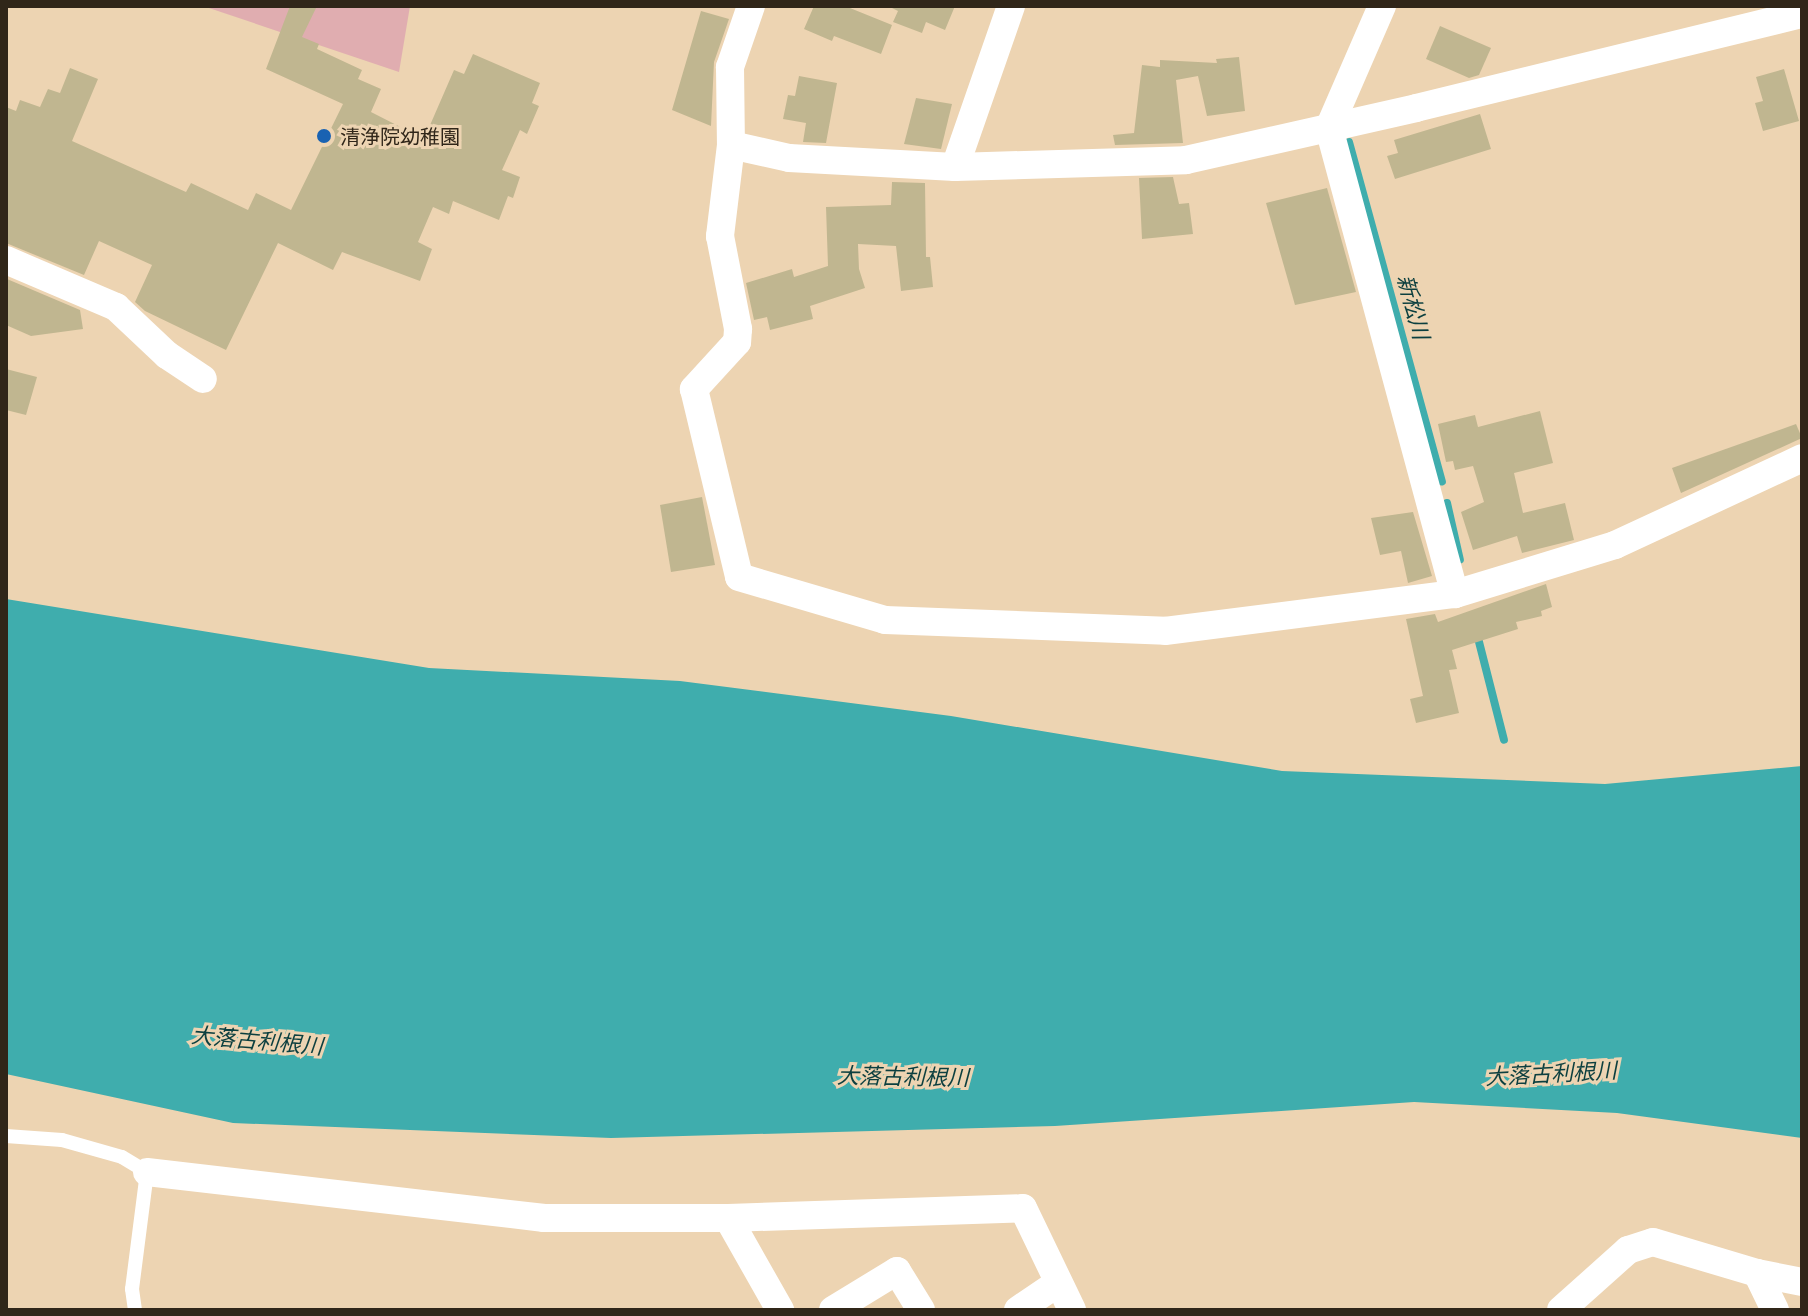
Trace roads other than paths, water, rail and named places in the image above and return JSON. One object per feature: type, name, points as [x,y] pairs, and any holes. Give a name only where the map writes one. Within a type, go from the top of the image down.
[{"type":"street","points":[[751,6],[730,67],[731,145],[720,236],[738,329],[737,342],[694,389],[739,577],[885,620],[1165,631],[1455,594],[1615,545],[1802,458]]},
{"type":"street","points":[[955,167],[1011,6]]},
{"type":"street","points":[[1382,6],[1329,128],[1455,594]]},
{"type":"street","points":[[731,145],[789,158],[955,167],[1186,160],[1802,14]]},
{"type":"street","points":[[6,260],[116,307],[167,355],[203,379]]},
{"type":"street","points":[[147,1172],[544,1218],[728,1218],[1023,1208],[1072,1310]]},
{"type":"street","points":[[728,1218],[780,1310]]},
{"type":"street","points":[[1561,1310],[1628,1250],[1653,1242],[1757,1273],[1802,1282]]},
{"type":"street","points":[[833,1310],[897,1271],[921,1310]]},
{"type":"street","points":[[1757,1273],[1775,1310]]},
{"type":"street","points":[[1018,1310],[1058,1283]]},
{"type":"lane","points":[[6,1136],[62,1140],[122,1157],[147,1172],[132,1289],[135,1310]]},
{"type":"water","name":"大落古利根川","points":[[6,599],[429,668],[680,681],[951,716],[1282,771],[1605,784],[1802,766],[1802,1138],[1617,1113],[1414,1102],[1055,1126],[611,1138],[233,1123],[6,1074]]},
{"type":"waterway","name":"新松川","points":[[1349,142],[1442,482]]},
{"type":"waterway","name":"新松川","points":[[1447,503],[1460,560]]},
{"type":"waterway","name":"新松川","points":[[1477,634],[1504,740]]},
{"type":"place","name":"清浄院幼稚園","points":[[324,136]]}]
